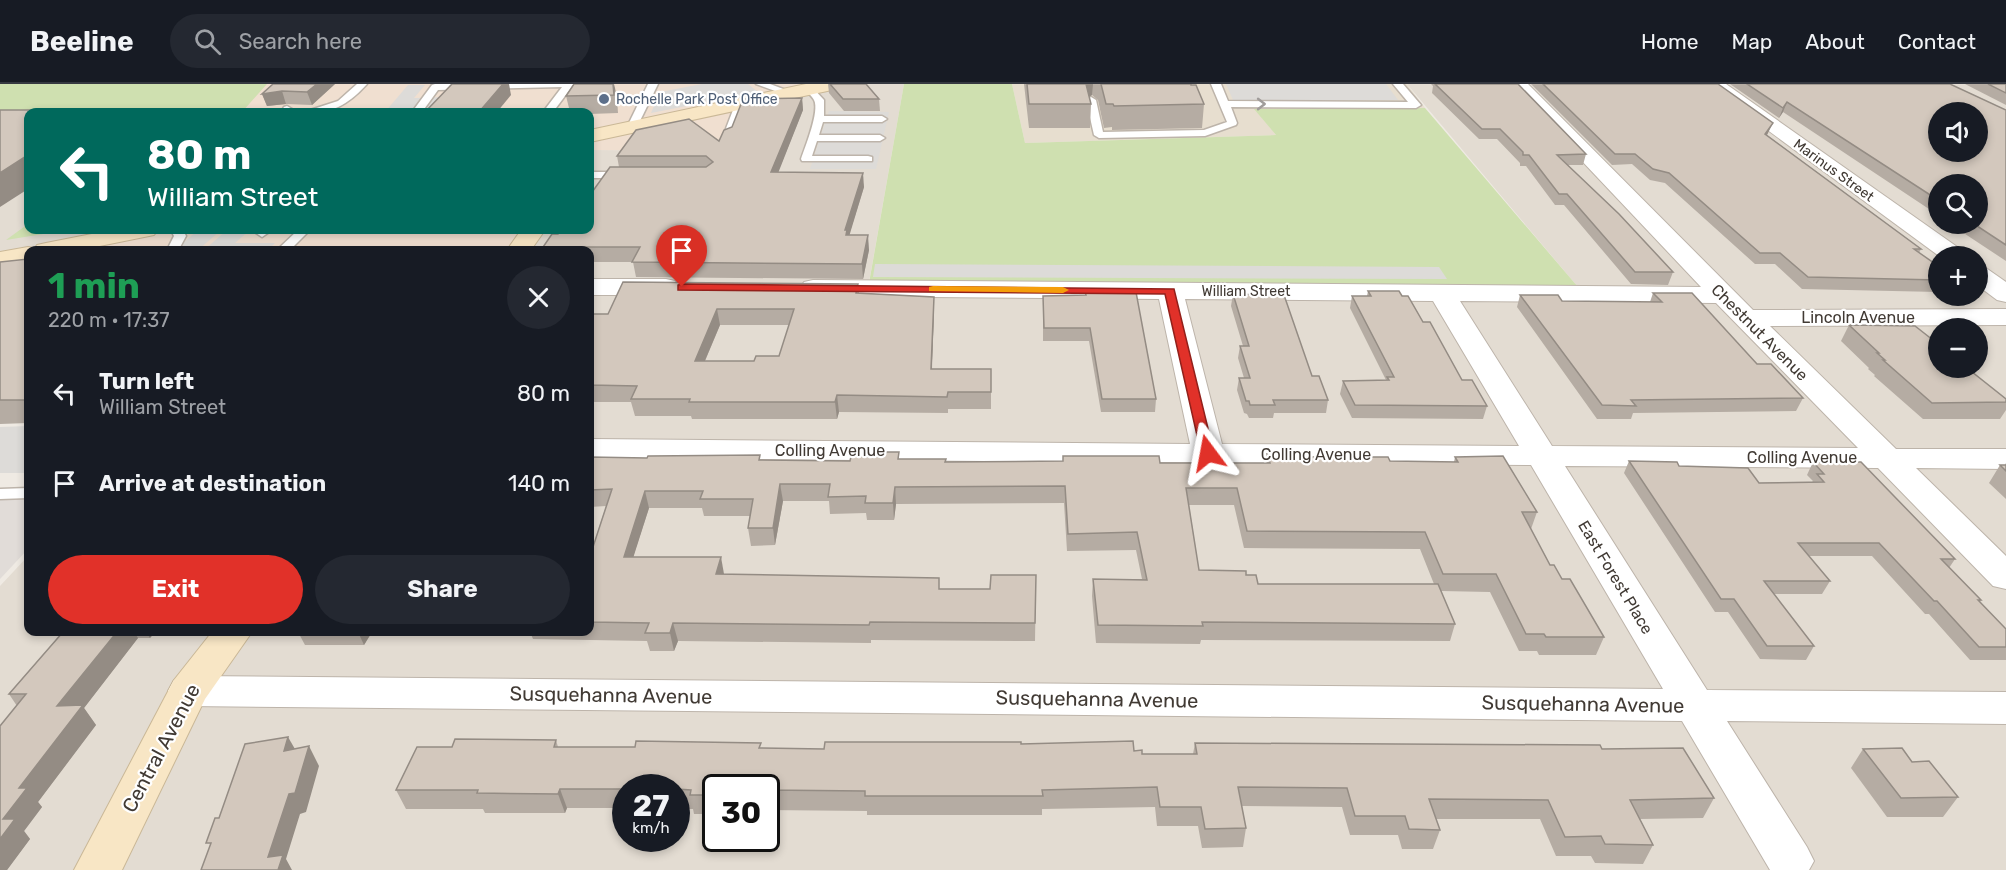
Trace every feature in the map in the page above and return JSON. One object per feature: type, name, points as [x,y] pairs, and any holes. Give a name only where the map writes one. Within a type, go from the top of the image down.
[{"type":"street","points":[[594,140],[632,127],[832,84]]},
{"type":"street","name":"Chestnut Avenue","points":[[1518,84],[1723,295],[2006,577]]},
{"type":"street","name":"Marinus Street","points":[[1714,84],[1939,246]]},
{"type":"street","points":[[66,246],[126,234]]},
{"type":"street","points":[[0,260],[24,255]]},
{"type":"street","points":[[1988,281],[2006,294]]},
{"type":"street","points":[[594,287],[694,287]]},
{"type":"street","name":"William Street","points":[[786,288],[1723,295]]},
{"type":"street","points":[[1170,291],[1208,453]]},
{"type":"street","name":"East Forest Place","points":[[1442,293],[1790,861]]},
{"type":"street","name":"Lincoln Avenue","points":[[1746,318],[2006,316]]},
{"type":"street","name":"Colling Avenue","points":[[594,449],[2006,459]]},
{"type":"street","name":"Central Avenue","points":[[98,870],[188,691],[230,636]]},
{"type":"street","name":"Susquehanna Avenue","points":[[188,691],[2006,708]]},
{"type":"lane","points":[[331,108],[341,103],[362,84]]},
{"type":"lane","points":[[420,108],[435,87],[569,84]]},
{"type":"lane","points":[[551,108],[569,84]]},
{"type":"lane","points":[[632,127],[653,84]]},
{"type":"lane","points":[[761,84],[789,93]]},
{"type":"lane","points":[[1091,100],[1100,135],[1205,133],[1232,123],[1216,84]]},
{"type":"lane","points":[[1225,104],[1416,105],[1398,84]]},
{"type":"lane","points":[[809,89],[819,101],[819,119],[806,159],[868,159]]},
{"type":"lane","points":[[727,139],[738,110],[737,104]]},
{"type":"lane","points":[[819,119],[882,119]]},
{"type":"lane","points":[[812,138],[880,138]]},
{"type":"lane","points":[[594,175],[637,175]]},
{"type":"lane","points":[[175,246],[179,234]]},
{"type":"lane","points":[[287,246],[300,234]]},
{"type":"lane","points":[[0,260],[0,267]]},
{"type":"lane","points":[[0,494],[24,493]]},
{"type":"shaded area","points":[[256,84],[832,84],[769,97],[750,151],[594,150],[594,108],[211,108]]},
{"type":"shaded area","points":[[702,84],[748,84],[758,92],[651,113],[660,92]]},
{"type":"shaded area","points":[[832,84],[904,84],[868,288],[1583,293],[1407,84],[2006,84],[2006,870],[0,870],[0,586],[24,560],[24,636],[594,636],[594,246],[521,246],[530,234],[594,234],[594,150],[750,151],[769,97]]},
{"type":"shaded area","points":[[1012,84],[1407,84],[1425,108],[1255,109],[1276,135],[1025,143]]},
{"type":"shaded area","points":[[1226,84],[1386,84],[1398,100],[1233,100]]},
{"type":"shaded area","points":[[408,85],[425,85],[414,98],[450,97],[442,108],[388,108]]},
{"type":"shaded area","points":[[829,111],[889,112],[876,169],[810,169]]},
{"type":"shaded area","points":[[24,123],[24,234],[126,234],[66,246],[24,246],[24,255],[0,260],[0,126]]},
{"type":"shaded area","points":[[126,234],[530,234],[522,246],[66,246]]},
{"type":"shaded area","points":[[194,234],[217,234],[203,246],[180,246]]},
{"type":"shaded area","points":[[222,234],[245,234],[235,243],[275,243],[272,246],[209,246]]},
{"type":"shaded area","points":[[875,264],[1439,267],[1447,279],[873,277]]},
{"type":"shaded area","points":[[24,426],[24,473],[0,473],[0,427]]},
{"type":"shaded area","points":[[0,499],[24,499],[24,553],[0,579]]},
{"type":"green space","points":[[0,84],[267,84],[246,108],[24,108],[24,114],[0,126]]},
{"type":"green space","points":[[904,84],[1012,84],[1025,143],[1276,135],[1254,109],[1425,108],[1584,294],[868,289]]},
{"type":"green space","points":[[24,227],[24,234],[43,234],[6,240]]},
{"type":"building","points":[[273,84],[317,84],[307,92],[282,91],[262,94]]},
{"type":"building","points":[[452,84],[503,84],[482,108],[429,108]]},
{"type":"building","points":[[574,84],[613,84],[614,95],[566,96]]},
{"type":"building","points":[[830,84],[866,84],[879,99],[843,99]]},
{"type":"building","points":[[1027,84],[1086,84],[1091,104],[1029,104]]},
{"type":"building","points":[[1101,84],[1191,84],[1196,85],[1204,104],[1114,106],[1106,104]]},
{"type":"building","points":[[1435,84],[1518,84],[1586,154],[1557,155],[1619,214],[1673,272],[1635,272],[1567,194],[1559,194],[1529,155],[1523,155],[1523,152],[1500,129],[1482,129]]},
{"type":"building","points":[[1543,84],[1718,84],[1773,123],[1765,134],[1921,249],[1914,249],[1928,259],[1928,280],[1808,277],[1780,253],[1760,253],[1669,173],[1653,169],[1635,154],[1615,154]]},
{"type":"building","points":[[1747,84],[1950,84],[2006,110],[2006,245],[1988,233],[1988,174],[1928,174],[1928,194],[1787,102],[1783,108]]},
{"type":"building","points":[[1988,84],[2006,84],[2006,93]]},
{"type":"building","points":[[802,98],[771,172],[863,173],[845,230],[847,230],[846,235],[868,235],[862,264],[632,262],[640,247],[544,246],[552,234],[594,234],[594,189],[610,167],[706,167],[713,162],[706,156],[617,156],[636,130],[689,119],[719,141],[724,130],[732,127],[743,99]]},
{"type":"building","points":[[0,110],[24,110],[24,158],[0,173]]},
{"type":"building","points":[[24,259],[24,400],[0,400],[0,262]]},
{"type":"building","points":[[623,282],[858,284],[856,293],[934,297],[931,369],[991,369],[991,392],[948,392],[947,397],[837,395],[835,402],[689,402],[690,399],[631,399],[637,386],[594,385],[594,314],[608,314]],"holes":[[[717,309],[794,309],[779,356],[756,356],[754,361],[695,361]]]},
{"type":"building","points":[[1368,291],[1399,291],[1402,296],[1408,296],[1423,322],[1430,322],[1462,380],[1472,380],[1487,406],[1355,405],[1343,381],[1389,380],[1387,377],[1394,377],[1352,296],[1371,296]]},
{"type":"building","points":[[1085,292],[1136,292],[1156,399],[1102,399],[1090,328],[1044,328],[1043,296],[1086,295]]},
{"type":"building","points":[[1653,293],[1692,293],[1757,364],[1771,364],[1803,398],[1631,400],[1636,406],[1602,405],[1520,295],[1558,295],[1562,301],[1662,302]]},
{"type":"building","points":[[1233,294],[1284,295],[1312,376],[1319,376],[1328,400],[1273,400],[1275,405],[1250,405],[1249,401],[1246,401],[1239,378],[1250,378],[1240,346],[1249,346]]},
{"type":"building","points":[[1849,325],[1915,326],[1928,336],[1928,378],[1980,378],[2006,399],[2006,402],[1932,403],[1883,360],[1885,360],[1877,353],[1879,353]]},
{"type":"building","points":[[852,452],[899,452],[898,459],[946,459],[945,462],[1063,461],[1063,456],[1159,456],[1160,463],[1270,463],[1267,454],[1306,454],[1308,457],[1388,457],[1390,461],[1458,462],[1455,457],[1503,456],[1537,512],[1522,512],[1550,565],[1554,565],[1562,579],[1570,579],[1604,637],[1546,637],[1544,634],[1526,634],[1496,574],[1443,574],[1425,532],[1247,531],[1237,488],[1186,488],[1199,570],[1246,571],[1246,575],[1256,575],[1258,584],[1438,584],[1455,624],[1202,622],[1203,626],[1098,625],[1093,579],[1147,580],[1137,532],[1068,534],[1065,486],[895,487],[893,503],[865,503],[866,496],[828,497],[830,484],[780,484],[773,528],[748,528],[753,499],[700,499],[703,491],[645,491],[624,557],[721,557],[716,574],[939,578],[939,589],[990,589],[991,575],[1036,575],[1035,623],[870,622],[869,625],[673,623],[670,633],[645,633],[649,623],[594,622],[594,544],[612,489],[594,490],[594,457],[760,455],[759,460],[850,461]]},
{"type":"building","points":[[1629,461],[1677,462],[1679,466],[1748,468],[1759,483],[1824,482],[1817,474],[1824,474],[1813,462],[1861,462],[1955,559],[1941,559],[2006,629],[2006,647],[1979,647],[1879,543],[1798,543],[1830,581],[1764,581],[1814,646],[1767,646],[1734,599],[1721,599]]},
{"type":"building","points":[[60,636],[114,636],[57,706],[83,705],[19,788],[27,788],[3,819],[15,819],[0,839],[0,726],[26,694],[9,694]]},
{"type":"building","points":[[288,737],[284,751],[309,746],[295,793],[289,794],[268,857],[283,855],[278,870],[201,870],[211,843],[206,843],[215,818],[219,818],[245,744]]},
{"type":"building","points":[[455,739],[556,740],[554,747],[635,747],[636,741],[761,743],[759,748],[824,749],[825,742],[1021,742],[1021,744],[1133,741],[1134,751],[1142,750],[1142,754],[1197,754],[1195,743],[1600,745],[1602,749],[1683,748],[1714,798],[1630,800],[1653,845],[1605,844],[1601,836],[1565,837],[1548,800],[1429,799],[1440,830],[1409,829],[1405,816],[1355,816],[1347,788],[1238,787],[1246,828],[1205,829],[1201,807],[1160,807],[1157,787],[1042,790],[1043,796],[865,796],[865,791],[780,790],[780,774],[702,774],[702,795],[690,795],[690,774],[612,774],[612,789],[560,789],[558,794],[477,793],[478,790],[396,790],[417,747],[452,747]]},
{"type":"building","points":[[1902,748],[1912,762],[1929,761],[1958,797],[1901,798],[1863,749]]},
{"type":"slow traffic","points":[[933,289],[1063,290]]},
{"type":"place","name":"Rochelle Park Post Office","points":[[604,99]]},
{"type":"route","points":[[682,287],[1170,291],[1208,453]]}]
